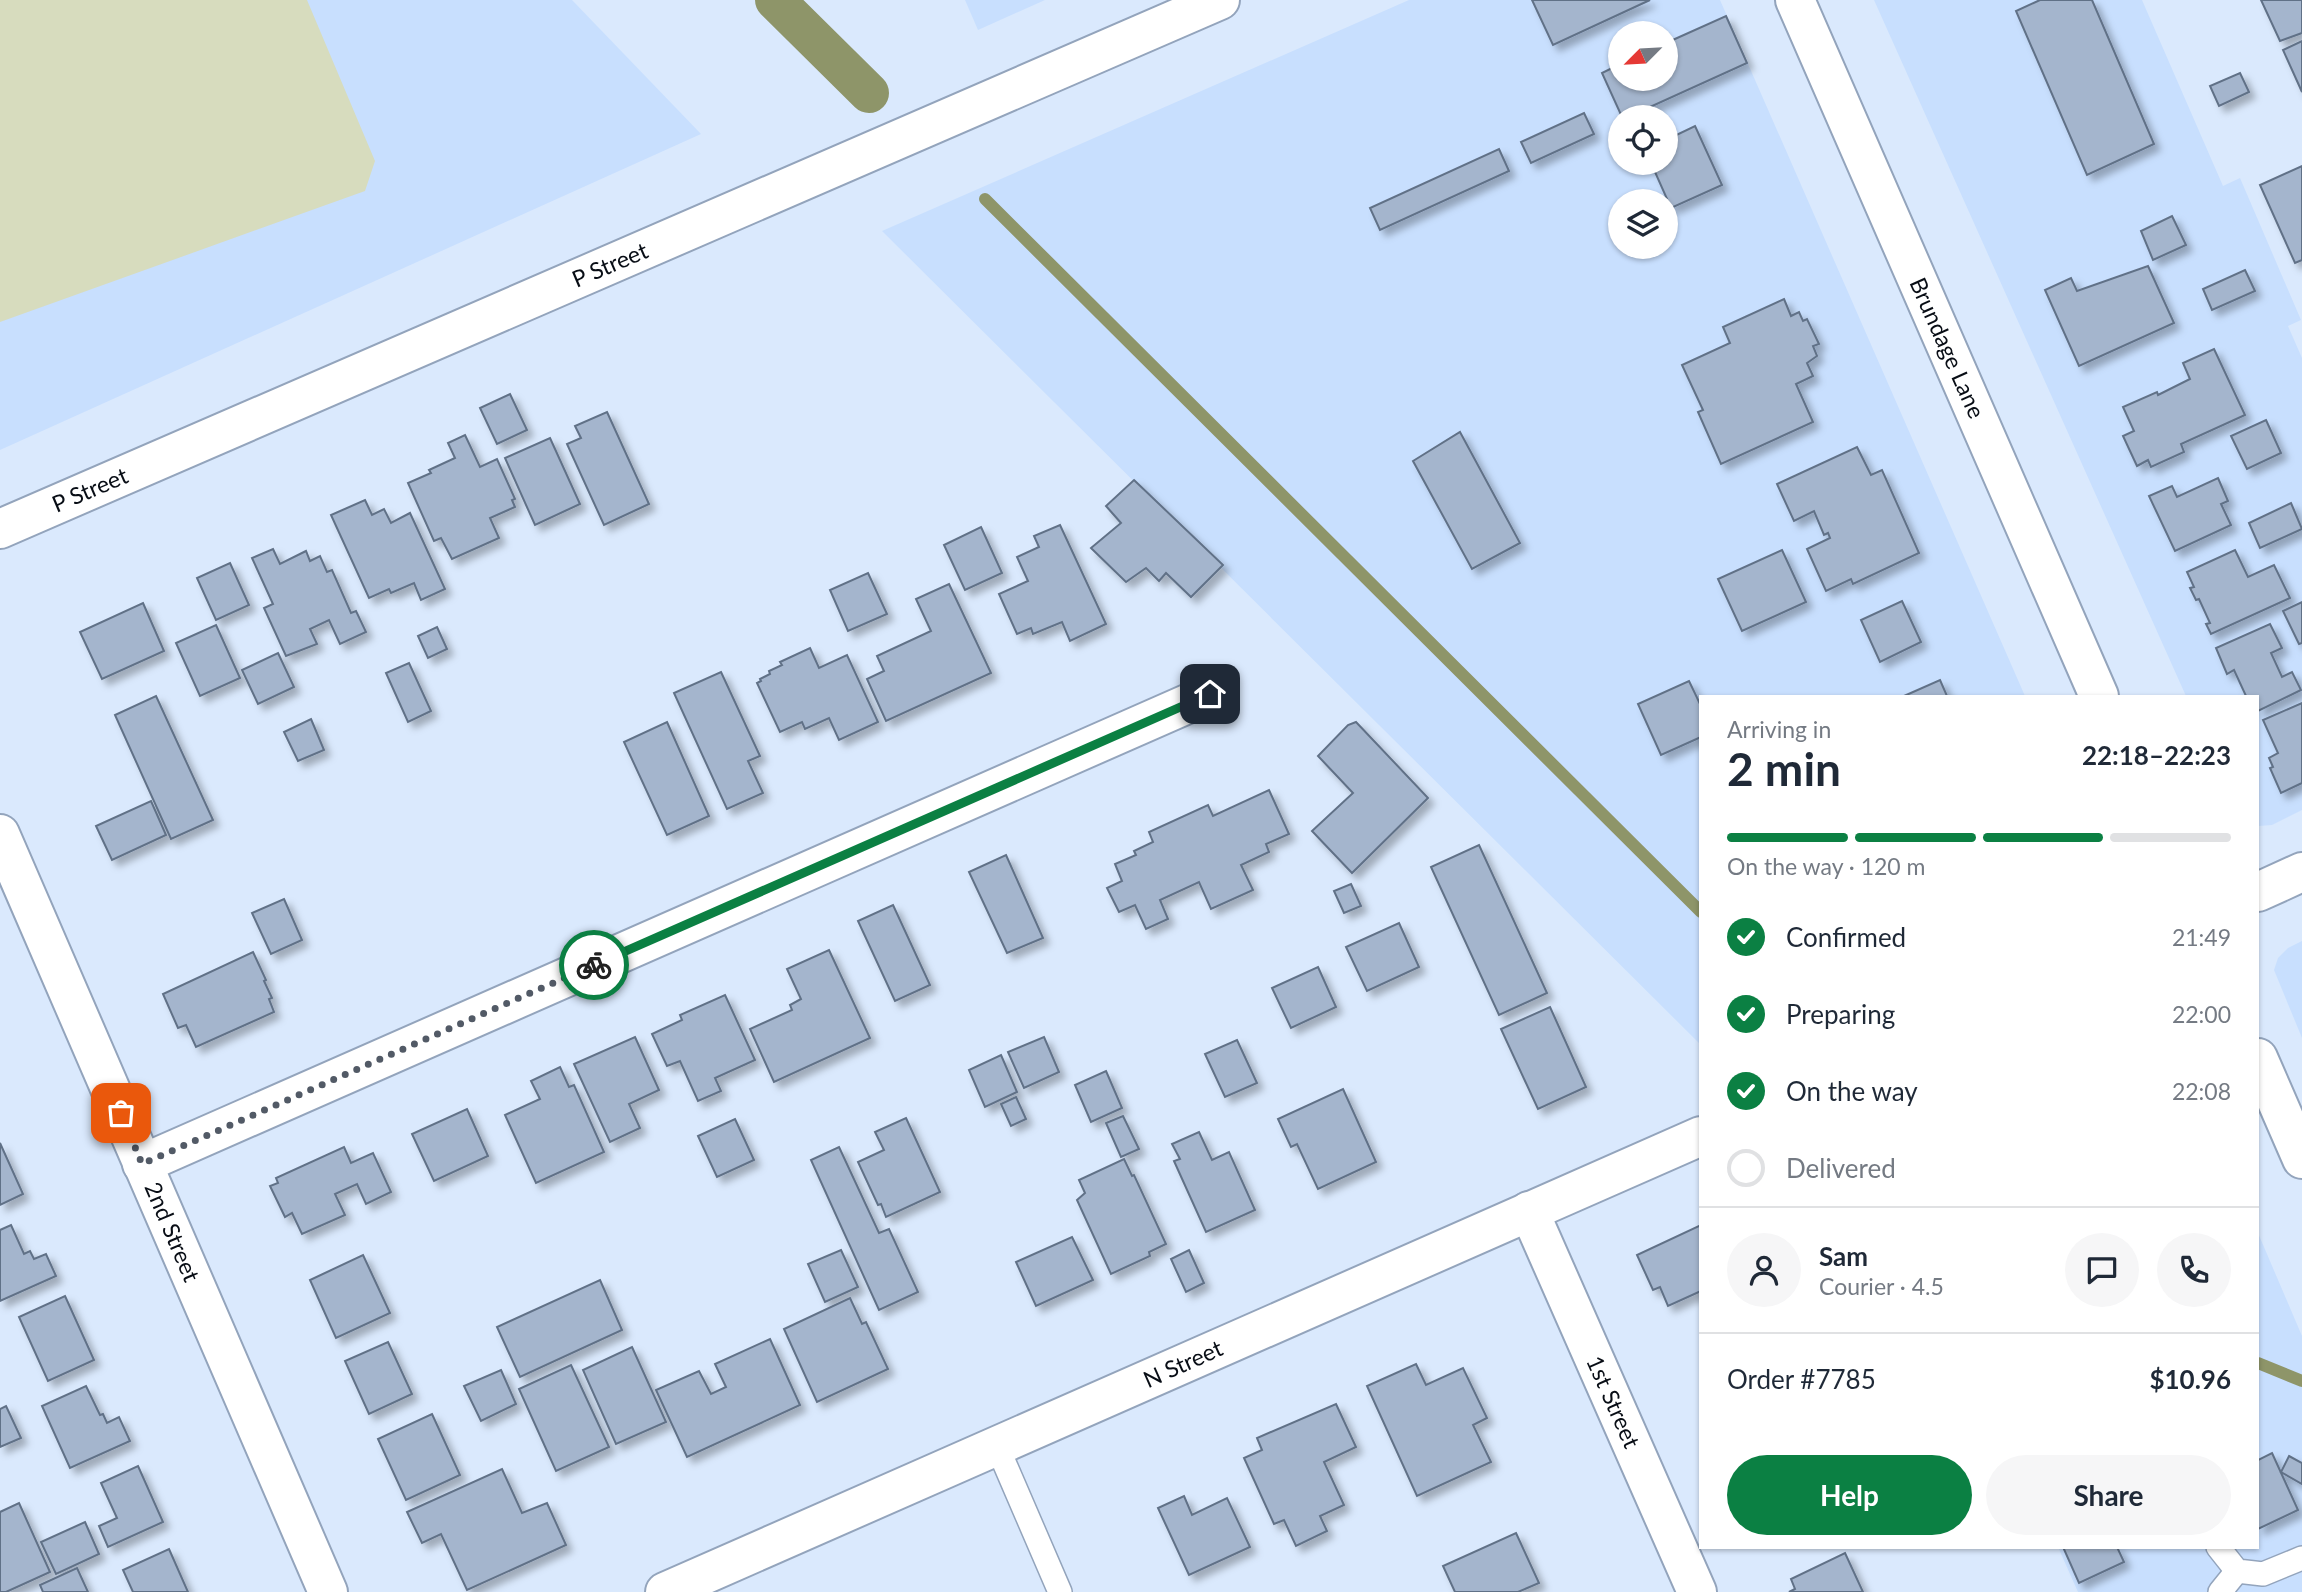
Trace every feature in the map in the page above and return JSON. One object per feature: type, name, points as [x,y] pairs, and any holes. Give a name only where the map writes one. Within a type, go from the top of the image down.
[{"type":"street","name":"P Street","points":[[0,529],[1220,0]]},
{"type":"street","name":"Brundage Lane","points":[[1795,0],[2099,695]]},
{"type":"street","points":[[142,1164],[1210,694]]},
{"type":"street","name":"2nd Street","points":[[0,834],[328,1592]]},
{"type":"street","points":[[2259,892],[2302,872]]},
{"type":"street","points":[[2259,1060],[2302,1159]]},
{"type":"street","name":"N Street","points":[[665,1592],[1699,1137]]},
{"type":"street","name":"1st Street","points":[[1529,1212],[1697,1592]]},
{"type":"lane","points":[[997,1446],[1060,1592]]},
{"type":"lane","points":[[2220,1549],[2236,1571],[2263,1574],[2302,1558]]},
{"type":"lane","points":[[2220,1592],[2236,1571]]},
{"type":"shaded area","points":[[0,0],[572,0],[701,134],[0,450]]},
{"type":"shaded area","points":[[965,0],[1045,0],[978,30]]},
{"type":"shaded area","points":[[1409,0],[1720,0],[2025,695],[1699,695],[1699,1043],[882,231]]},
{"type":"shaded area","points":[[1874,0],[2142,0],[2223,186],[2240,178],[2301,320],[2288,326],[2302,358],[2302,810],[2272,825],[2259,826],[2259,695],[2186,695]]},
{"type":"shaded area","points":[[2302,941],[2302,1038],[2274,970],[2278,958],[2288,948]]},
{"type":"shaded area","points":[[2259,1235],[2302,1336],[2302,1592],[2078,1592],[2059,1549],[2259,1549]]},
{"type":"green space","points":[[0,0],[307,0],[375,161],[365,191],[0,322]]},
{"type":"building","points":[[1532,0],[1650,0],[1553,45]]},
{"type":"building","points":[[2040,0],[2092,0],[2154,144],[2087,175],[2016,11]]},
{"type":"building","points":[[2261,0],[2302,0],[2302,33],[2280,41]]},
{"type":"building","points":[[1726,16],[1747,63],[1654,105],[1617,105],[1610,91],[1678,91],[1678,38]]},
{"type":"building","points":[[2302,41],[2302,92],[2283,50]]},
{"type":"building","points":[[1608,70],[1608,86],[1602,73]]},
{"type":"building","points":[[2240,73],[2249,92],[2219,106],[2210,86]]},
{"type":"building","points":[[1584,113],[1594,134],[1531,163],[1521,142]]},
{"type":"building","points":[[1695,126],[1722,185],[1678,205],[1678,189],[1663,189],[1656,175],[1678,175],[1678,134]]},
{"type":"building","points":[[1499,149],[1509,171],[1380,230],[1370,208]]},
{"type":"building","points":[[2302,166],[2302,260],[2295,263],[2260,185]]},
{"type":"building","points":[[2172,216],[2186,245],[2153,260],[2141,231]]},
{"type":"building","points":[[2148,266],[2174,323],[2079,366],[2045,290],[2071,278],[2077,291]]},
{"type":"building","points":[[2245,270],[2255,291],[2212,310],[2203,289]]},
{"type":"building","points":[[1784,299],[1791,316],[1799,312],[1803,321],[1807,319],[1819,344],[1813,346],[1817,356],[1807,363],[1813,376],[1796,384],[1813,422],[1721,464],[1698,412],[1703,410],[1682,365],[1730,343],[1723,327]]},
{"type":"building","points":[[2214,349],[2245,415],[2181,444],[2184,452],[2151,467],[2148,460],[2137,466],[2123,436],[2134,431],[2123,407],[2157,392],[2158,395],[2190,379],[2183,363]]},
{"type":"building","points":[[510,394],[527,430],[497,444],[480,408]]},
{"type":"building","points":[[607,412],[649,504],[604,525],[567,444],[581,438],[575,426]]},
{"type":"building","points":[[2266,420],[2281,453],[2247,469],[2231,436]]},
{"type":"building","points":[[1460,432],[1520,543],[1472,569],[1413,461]]},
{"type":"building","points":[[465,435],[480,467],[497,459],[515,499],[512,500],[515,507],[490,518],[499,538],[452,559],[441,538],[434,541],[408,483],[455,458],[448,443]]},
{"type":"building","points":[[550,438],[580,504],[535,525],[505,458]]},
{"type":"building","points":[[1857,447],[1871,475],[1882,470],[1919,553],[1853,584],[1851,579],[1826,591],[1807,549],[1830,538],[1828,533],[1824,535],[1814,511],[1794,521],[1777,484]]},
{"type":"building","points":[[2218,478],[2228,501],[2221,504],[2231,525],[2175,551],[2149,496],[2172,486],[2177,497]]},
{"type":"building","points":[[1134,480],[1223,565],[1191,597],[1166,573],[1159,581],[1146,568],[1126,582],[1091,548],[1121,523],[1106,506]]},
{"type":"building","points":[[365,500],[372,515],[384,509],[391,523],[410,513],[445,589],[421,600],[414,583],[391,593],[389,589],[369,598],[331,515]]},
{"type":"building","points":[[2291,503],[2302,529],[2260,548],[2249,523]]},
{"type":"building","points":[[1060,525],[1106,624],[1070,641],[1062,622],[1033,634],[1031,628],[1017,634],[999,594],[1028,581],[1017,557],[1039,547],[1034,536]]},
{"type":"building","points":[[981,527],[1002,573],[965,590],[944,545]]},
{"type":"building","points":[[273,549],[280,564],[306,551],[310,561],[320,556],[327,572],[332,570],[351,613],[356,611],[366,632],[340,644],[329,620],[310,629],[317,644],[286,656],[264,608],[273,604],[252,558]]},
{"type":"building","points":[[1782,550],[1806,602],[1742,631],[1718,579]]},
{"type":"building","points":[[2235,550],[2248,577],[2274,565],[2290,598],[2211,634],[2206,624],[2210,623],[2199,599],[2196,600],[2190,588],[2194,587],[2187,572]]},
{"type":"building","points":[[230,563],[249,605],[216,620],[197,578]]},
{"type":"building","points":[[868,573],[887,614],[848,631],[830,590]]},
{"type":"building","points":[[949,584],[991,673],[886,721],[867,679],[884,671],[877,656],[931,631],[916,599]]},
{"type":"building","points":[[1902,601],[1921,642],[1880,662],[1861,620]]},
{"type":"building","points":[[2302,602],[2302,643],[2299,644],[2283,611]]},
{"type":"building","points":[[143,603],[164,651],[102,679],[80,632]]},
{"type":"building","points":[[2270,624],[2282,648],[2271,653],[2282,677],[2292,672],[2301,690],[2259,711],[2259,695],[2246,695],[2234,670],[2227,674],[2216,648]]},
{"type":"building","points":[[216,625],[240,678],[200,696],[176,643]]},
{"type":"building","points":[[437,627],[447,649],[428,658],[418,636]]},
{"type":"building","points":[[810,648],[819,668],[847,655],[878,722],[839,740],[829,718],[805,729],[802,722],[780,732],[757,683],[770,674],[769,671],[782,665],[780,662]]},
{"type":"building","points":[[278,653],[294,687],[258,704],[242,670]]},
{"type":"building","points":[[409,663],[431,711],[408,722],[386,673]]},
{"type":"building","points":[[721,672],[760,756],[748,761],[763,793],[727,809],[674,693]]},
{"type":"building","points":[[1940,680],[1947,695],[1906,695]]},
{"type":"building","points":[[1689,681],[1699,702],[1699,738],[1661,755],[1638,704]]},
{"type":"building","points":[[156,696],[213,820],[171,839],[115,715]]},
{"type":"building","points":[[2302,703],[2302,783],[2281,793],[2270,768],[2273,767],[2269,758],[2278,753],[2263,720]]},
{"type":"building","points":[[311,719],[324,750],[298,761],[284,732]]},
{"type":"building","points":[[667,722],[709,816],[667,835],[624,742]]},
{"type":"building","points":[[1356,722],[1428,798],[1352,873],[1312,831],[1353,793],[1318,756],[1348,725]]},
{"type":"building","points":[[1269,790],[1289,834],[1266,844],[1269,852],[1241,865],[1253,890],[1211,909],[1199,882],[1160,900],[1168,919],[1146,929],[1135,905],[1119,912],[1107,888],[1122,881],[1115,864],[1136,855],[1134,851],[1153,842],[1149,832],[1208,805],[1213,816]]},
{"type":"building","points":[[151,801],[166,835],[112,860],[96,826]]},
{"type":"building","points":[[1479,845],[1547,993],[1499,1015],[1431,867]]},
{"type":"building","points":[[1006,855],[1043,938],[1007,953],[969,872]]},
{"type":"building","points":[[1351,884],[1361,906],[1344,913],[1334,891]]},
{"type":"building","points":[[284,899],[302,940],[271,954],[252,913]]},
{"type":"building","points":[[893,905],[930,985],[895,1001],[858,921]]},
{"type":"building","points":[[1399,923],[1419,967],[1367,991],[1346,947]]},
{"type":"building","points":[[829,950],[870,1038],[774,1082],[750,1029],[792,1010],[790,1005],[801,999],[787,969]]},
{"type":"building","points":[[253,952],[266,980],[264,981],[272,998],[269,999],[274,1012],[196,1047],[186,1025],[178,1028],[163,994]]},
{"type":"building","points":[[1318,967],[1336,1007],[1291,1028],[1272,988]]},
{"type":"building","points":[[725,995],[755,1060],[715,1078],[721,1091],[698,1101],[680,1061],[667,1066],[652,1034],[682,1020],[680,1015]]},
{"type":"building","points":[[1550,1007],[1586,1087],[1538,1109],[1501,1029]]},
{"type":"building","points":[[635,1037],[659,1090],[629,1104],[640,1128],[610,1142],[574,1064]]},
{"type":"building","points":[[1044,1037],[1059,1072],[1024,1088],[1008,1052]]},
{"type":"building","points":[[1237,1040],[1257,1083],[1225,1097],[1205,1054]]},
{"type":"building","points":[[1001,1055],[1017,1092],[985,1107],[969,1070]]},
{"type":"building","points":[[560,1067],[569,1087],[574,1085],[604,1152],[536,1183],[505,1115],[540,1099],[531,1081]]},
{"type":"building","points":[[1106,1071],[1122,1108],[1091,1122],[1075,1085]]},
{"type":"building","points":[[1343,1089],[1376,1162],[1318,1189],[1297,1144],[1291,1147],[1278,1119]]},
{"type":"building","points":[[1016,1097],[1026,1119],[1011,1126],[1001,1104]]},
{"type":"building","points":[[467,1109],[488,1156],[434,1181],[412,1134]]},
{"type":"building","points":[[1123,1116],[1139,1149],[1121,1157],[1106,1123]]},
{"type":"building","points":[[906,1118],[940,1192],[886,1217],[858,1162],[884,1150],[875,1132]]},
{"type":"building","points":[[735,1119],[754,1160],[717,1177],[698,1136]]},
{"type":"building","points":[[1199,1132],[1212,1160],[1229,1152],[1255,1210],[1206,1232],[1174,1161],[1180,1159],[1172,1144]]},
{"type":"building","points":[[0,1143],[23,1194],[0,1205]]},
{"type":"building","points":[[344,1147],[351,1163],[373,1153],[391,1192],[366,1204],[357,1184],[335,1194],[345,1215],[302,1234],[292,1213],[285,1217],[270,1186],[278,1183],[276,1178]]},
{"type":"building","points":[[839,1147],[879,1233],[889,1229],[918,1292],[879,1310],[811,1160]]},
{"type":"building","points":[[1124,1159],[1166,1244],[1149,1252],[1150,1256],[1111,1274],[1077,1200],[1085,1193],[1079,1180]]},
{"type":"building","points":[[11,1225],[24,1254],[30,1251],[34,1259],[46,1254],[56,1276],[0,1301],[0,1230]]},
{"type":"building","points":[[1699,1226],[1699,1292],[1668,1306],[1660,1287],[1653,1290],[1637,1255]]},
{"type":"building","points":[[1072,1237],[1093,1280],[1036,1306],[1016,1262]]},
{"type":"building","points":[[841,1250],[858,1287],[825,1302],[808,1264]]},
{"type":"building","points":[[1189,1250],[1204,1283],[1186,1292],[1171,1259]]},
{"type":"building","points":[[363,1255],[390,1313],[336,1338],[310,1280]]},
{"type":"building","points":[[600,1280],[622,1330],[520,1377],[497,1327]]},
{"type":"building","points":[[65,1296],[94,1360],[48,1381],[19,1317]]},
{"type":"building","points":[[850,1298],[862,1324],[866,1322],[888,1369],[817,1402],[784,1329]]},
{"type":"building","points":[[770,1339],[800,1405],[687,1457],[656,1390],[699,1371],[711,1394],[726,1387],[715,1364]]},
{"type":"building","points":[[388,1342],[412,1394],[369,1414],[345,1361]]},
{"type":"building","points":[[632,1347],[666,1422],[616,1444],[583,1370]]},
{"type":"building","points":[[1416,1364],[1426,1385],[1463,1368],[1487,1418],[1473,1425],[1491,1462],[1417,1496],[1367,1386]]},
{"type":"building","points":[[571,1365],[609,1447],[556,1471],[519,1389]]},
{"type":"building","points":[[501,1370],[516,1404],[481,1421],[464,1386]]},
{"type":"building","points":[[86,1386],[100,1415],[103,1414],[107,1423],[119,1417],[130,1441],[70,1468],[42,1406]]},
{"type":"building","points":[[1336,1404],[1356,1447],[1324,1462],[1344,1505],[1320,1516],[1327,1531],[1296,1546],[1284,1520],[1274,1524],[1244,1458],[1262,1450],[1257,1438]]},
{"type":"building","points":[[6,1406],[21,1438],[0,1447],[0,1409]]},
{"type":"building","points":[[432,1414],[460,1475],[406,1500],[378,1439]]},
{"type":"building","points":[[2272,1453],[2298,1510],[2259,1529],[2259,1460]]},
{"type":"building","points":[[2289,1456],[2302,1463],[2302,1484],[2281,1472]]},
{"type":"building","points":[[138,1466],[163,1522],[108,1547],[99,1526],[117,1518],[101,1483]]},
{"type":"building","points":[[502,1469],[522,1513],[547,1503],[566,1545],[467,1590],[441,1534],[422,1543],[407,1512]]},
{"type":"building","points":[[1184,1496],[1192,1515],[1227,1498],[1250,1547],[1189,1575],[1158,1508]]},
{"type":"building","points":[[19,1503],[50,1572],[6,1592],[0,1592],[0,1512]]},
{"type":"building","points":[[85,1522],[99,1554],[56,1574],[41,1542]]},
{"type":"building","points":[[1516,1533],[1539,1583],[1518,1592],[1455,1592],[1443,1566]]},
{"type":"building","points":[[169,1549],[188,1592],[133,1592],[123,1570]]},
{"type":"building","points":[[2064,1549],[2118,1549],[2124,1562],[2079,1583]]},
{"type":"building","points":[[1845,1553],[1863,1592],[1789,1592],[1795,1589],[1791,1579]]},
{"type":"building","points":[[77,1568],[88,1592],[43,1592],[40,1585]]},
{"type":"waterway","points":[[775,0],[869,93]]},
{"type":"waterway","points":[[985,199],[1699,910]]},
{"type":"waterway","points":[[2259,1363],[2302,1381]]},
{"type":"way so far","points":[[121,1113],[142,1164],[594,965]]},
{"type":"route","points":[[594,965],[1210,694]]}]
